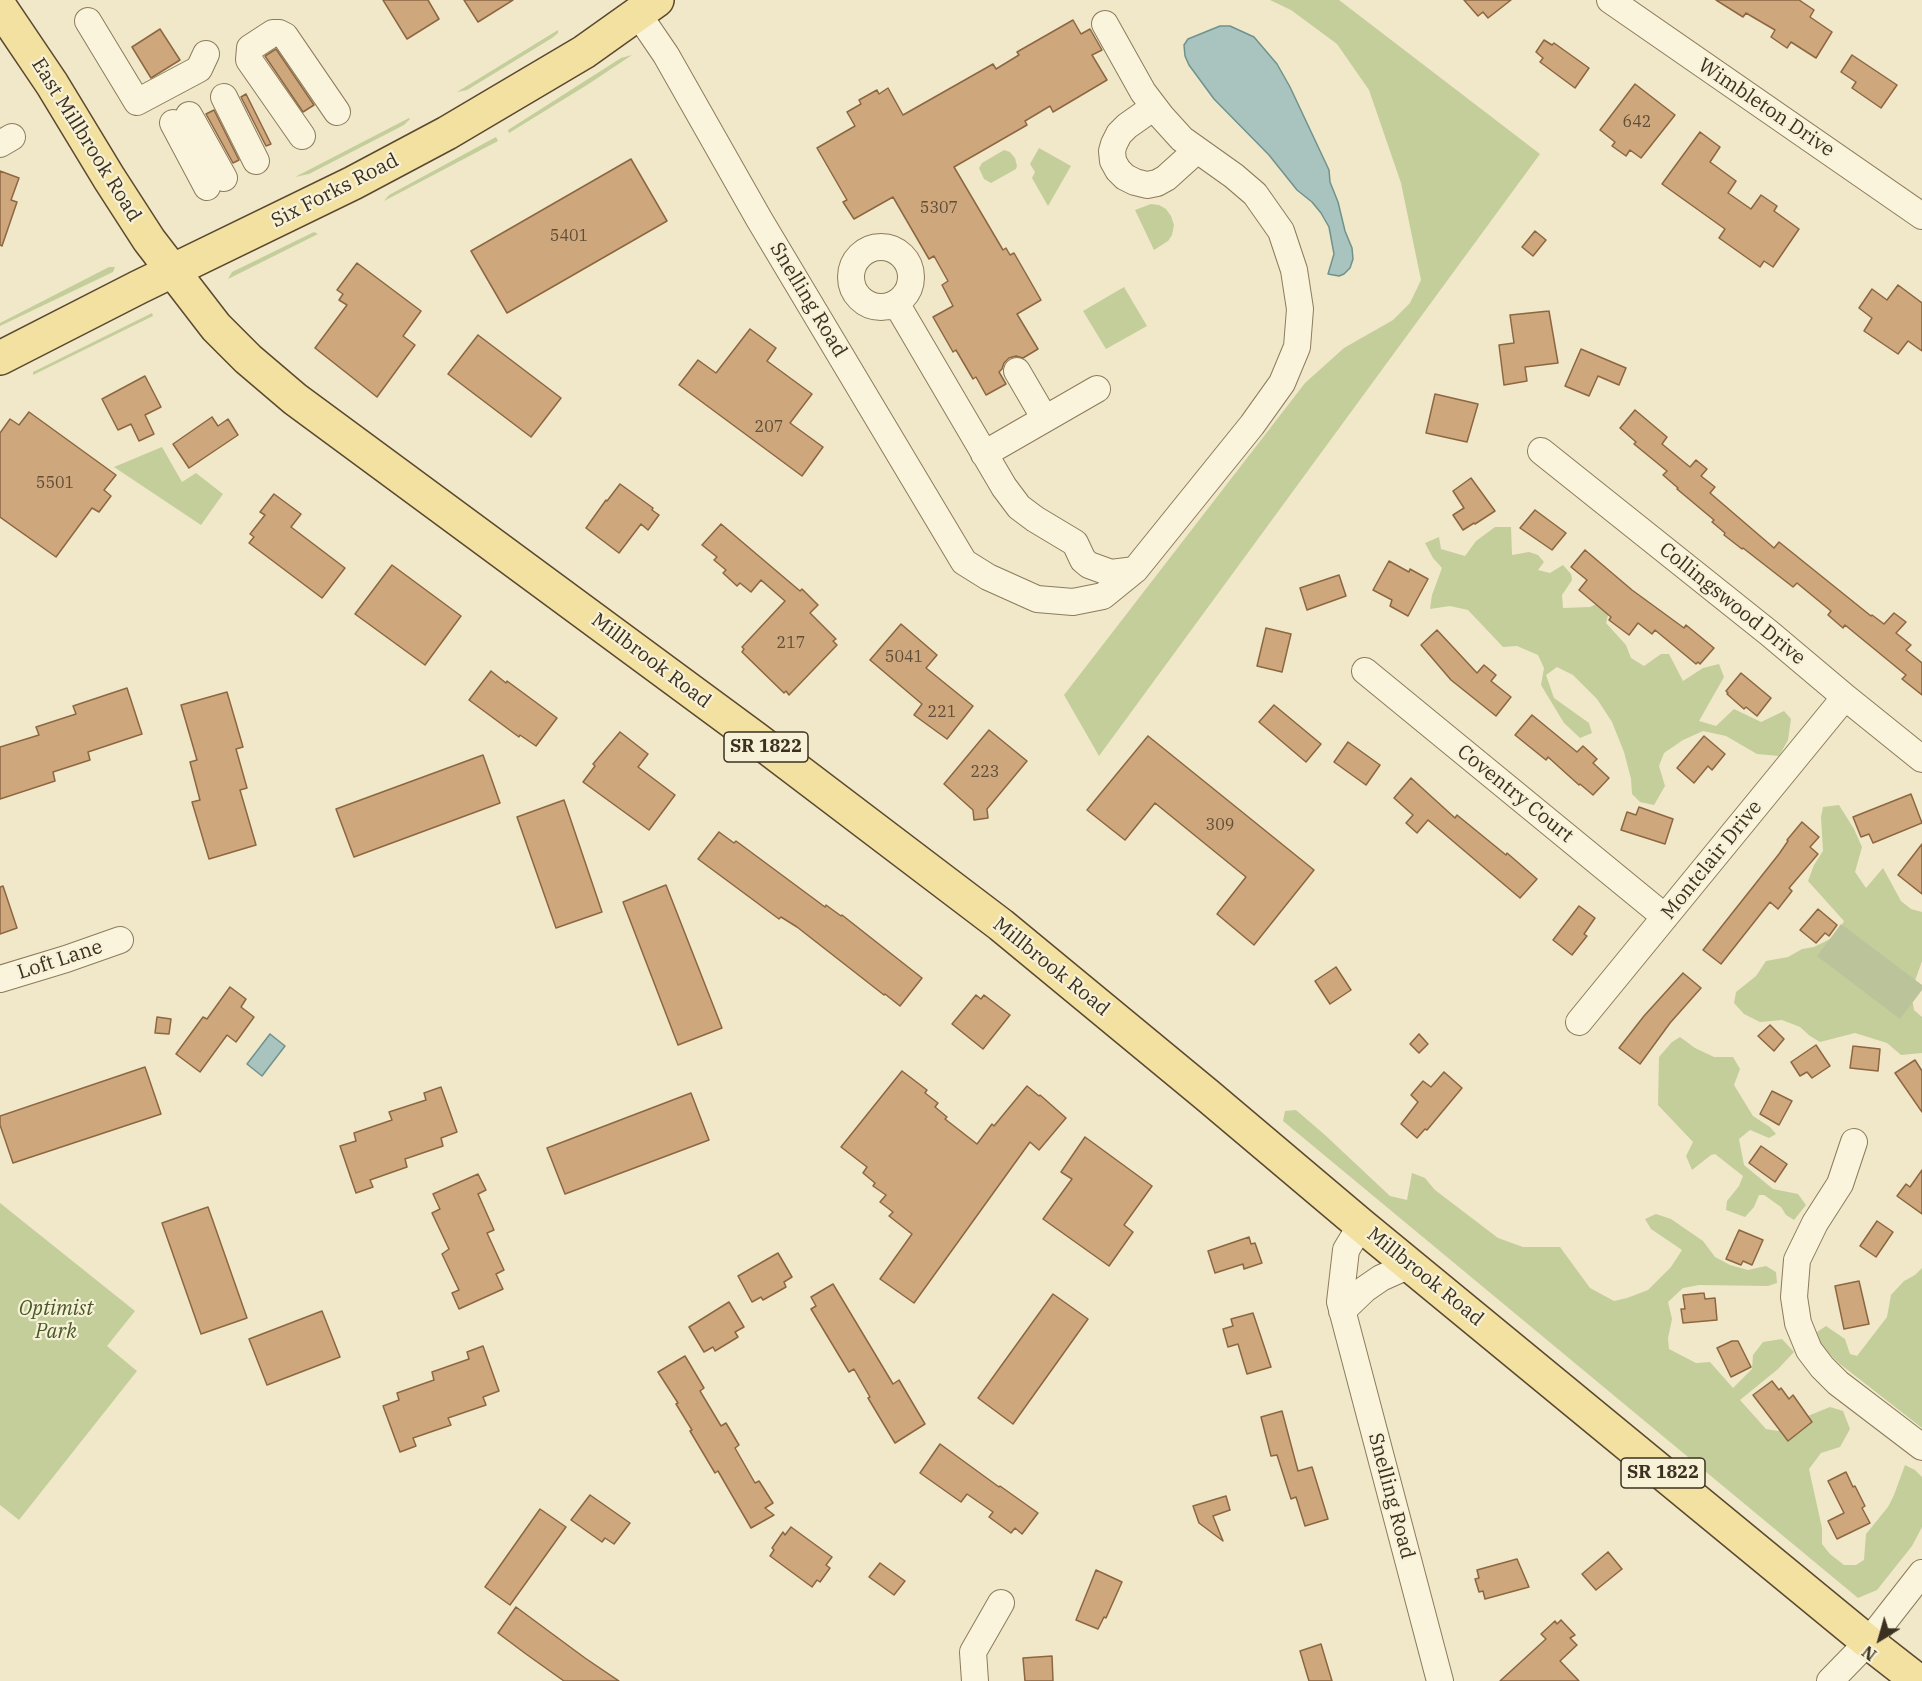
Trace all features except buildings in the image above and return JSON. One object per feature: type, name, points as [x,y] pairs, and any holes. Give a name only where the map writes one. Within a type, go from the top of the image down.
[{"type":"main road","name":"East Millbrook Road","points":[[0,7],[172,272]]},
{"type":"main road","name":"Six Forks Road","points":[[0,358],[353,183],[447,133],[584,52],[647,7]]},
{"type":"main road","name":"Millbrook Road","points":[[172,272],[216,327],[248,359],[295,399],[756,739],[964,897],[1101,1007],[1361,1225],[1918,1681]]},
{"type":"street","name":"Wimbleton Drive","points":[[1610,0],[1922,216]]},
{"type":"street","name":"Snelling Road","points":[[647,7],[666,55],[759,219],[964,562],[988,577],[1037,599],[1073,602],[1103,596],[1135,570],[1252,425],[1282,383],[1297,347],[1300,309],[1294,270],[1281,231],[1255,194],[1182,139],[1143,92],[1105,24]]},
{"type":"street","points":[[88,21],[137,102],[199,69],[206,54]]},
{"type":"street","points":[[302,136],[249,60],[250,48],[273,33],[285,36],[337,112]]},
{"type":"street","points":[[231,94],[264,157]]},
{"type":"street","points":[[1154,106],[1119,134],[1112,151],[1113,161],[1118,170],[1135,182],[1147,185],[1157,183],[1166,178],[1197,150]]},
{"type":"street","points":[[181,119],[215,182]]},
{"type":"street","points":[[896,303],[1004,488],[1019,507],[1075,543],[1083,560],[1089,565],[1111,573],[1135,570]]},
{"type":"street","points":[[1017,371],[1044,419]]},
{"type":"street","points":[[984,454],[1097,388]]},
{"type":"street","name":"Collingswood Drive","points":[[1541,450],[1922,759]]},
{"type":"street","points":[[1059,601],[1080,576],[1083,560]]},
{"type":"street","name":"Coventry Court","points":[[1365,671],[1665,917]]},
{"type":"street","name":"Montclair Drive","points":[[1579,1022],[1845,697]]},
{"type":"street","name":"Loft Lane","points":[[0,979],[120,940]]},
{"type":"street","points":[[1854,1142],[1840,1184],[1815,1222],[1797,1260],[1794,1297],[1798,1323],[1809,1350],[1822,1367],[1838,1383],[1922,1448]]},
{"type":"street","name":"Snelling Road","points":[[1361,1225],[1346,1250],[1340,1302],[1440,1681]]},
{"type":"street","points":[[1342,1311],[1365,1289],[1381,1278],[1410,1265]]},
{"type":"street","points":[[1830,1681],[1868,1642],[1922,1573]]},
{"type":"street","points":[[975,1681],[973,1652],[1001,1603]]},
{"type":"green space","points":[[1270,0],[1339,0],[1540,154],[1099,756],[1064,695],[1305,383],[1344,348],[1393,320],[1410,303],[1421,280],[1401,183],[1369,90],[1337,44],[1291,10]]},
{"type":"green space","points":[[558,30],[552,38],[467,90],[457,92]]},
{"type":"green space","points":[[632,55],[509,133],[508,130],[621,58]]},
{"type":"green space","points":[[409,118],[404,125],[309,174],[295,177]]},
{"type":"green space","points":[[496,137],[498,141],[384,201],[389,195]]},
{"type":"green space","points":[[1039,148],[1071,166],[1048,206],[1032,178],[1035,172],[1030,164]]},
{"type":"green space","points":[[1004,150],[1010,152],[1015,158],[1016,169],[991,183],[984,179],[979,168],[982,163]]},
{"type":"green space","points":[[1151,204],[1166,209],[1174,225],[1168,241],[1154,250],[1135,210]]},
{"type":"green space","points":[[314,232],[318,234],[228,279],[232,272]]},
{"type":"green space","points":[[109,267],[115,267],[113,272],[0,326],[0,323]]},
{"type":"green space","points":[[1124,287],[1147,326],[1106,349],[1083,311]]},
{"type":"green space","points":[[152,313],[153,316],[33,375],[33,372]]},
{"type":"green space","points":[[162,447],[182,482],[196,473],[223,494],[201,525],[114,467]]},
{"type":"green space","points":[[1495,527],[1511,527],[1512,555],[1529,552],[1538,555],[1544,562],[1538,570],[1550,573],[1563,565],[1571,574],[1572,580],[1562,595],[1563,608],[1590,607],[1603,601],[1611,604],[1606,623],[1626,645],[1631,658],[1644,666],[1661,654],[1669,654],[1683,681],[1703,668],[1719,664],[1724,677],[1699,721],[1716,726],[1734,709],[1761,722],[1784,711],[1791,719],[1788,740],[1779,756],[1757,754],[1726,736],[1703,731],[1683,740],[1664,753],[1659,766],[1665,786],[1654,805],[1640,802],[1632,794],[1631,779],[1624,752],[1612,722],[1597,699],[1573,675],[1557,667],[1546,675],[1554,698],[1589,723],[1592,733],[1580,738],[1564,723],[1541,685],[1544,668],[1538,655],[1517,646],[1503,647],[1468,610],[1450,606],[1430,609],[1432,595],[1442,568],[1433,558],[1425,543],[1439,537],[1441,549],[1465,556],[1476,541]]},
{"type":"green space","points":[[1839,805],[1862,847],[1855,872],[1866,888],[1883,868],[1901,901],[1911,909],[1922,912],[1922,961],[1911,992],[1914,1010],[1922,1017],[1922,1053],[1901,1055],[1887,1043],[1855,1033],[1820,1042],[1800,1027],[1782,1020],[1760,1022],[1744,1014],[1734,1003],[1736,992],[1756,976],[1766,961],[1788,957],[1836,936],[1844,921],[1808,881],[1823,851],[1821,817],[1823,807]]},
{"type":"green space","points":[[1841,924],[1922,985],[1922,990],[1900,1019],[1817,956]]},
{"type":"green space","points":[[1680,1037],[1695,1048],[1714,1057],[1733,1057],[1740,1069],[1734,1085],[1753,1116],[1770,1127],[1776,1134],[1769,1138],[1750,1130],[1739,1139],[1744,1165],[1773,1189],[1798,1194],[1806,1205],[1794,1220],[1764,1195],[1759,1195],[1754,1207],[1745,1217],[1726,1210],[1727,1201],[1739,1186],[1743,1176],[1715,1154],[1692,1170],[1686,1156],[1693,1142],[1658,1105],[1659,1057],[1672,1042]]},
{"type":"green space","points":[[1296,1110],[1390,1196],[1407,1200],[1412,1173],[1425,1178],[1435,1190],[1498,1238],[1523,1247],[1560,1247],[1590,1288],[1614,1301],[1648,1290],[1671,1267],[1682,1250],[1651,1229],[1645,1219],[1656,1214],[1671,1219],[1703,1241],[1715,1257],[1730,1265],[1748,1270],[1766,1266],[1776,1272],[1777,1283],[1768,1286],[1699,1285],[1683,1288],[1668,1302],[1672,1319],[1668,1338],[1669,1349],[1696,1363],[1710,1362],[1733,1388],[1752,1369],[1753,1355],[1763,1342],[1782,1339],[1794,1352],[1778,1369],[1740,1400],[1766,1429],[1778,1431],[1830,1407],[1843,1411],[1850,1429],[1840,1447],[1821,1453],[1809,1469],[1822,1528],[1822,1544],[1844,1565],[1856,1565],[1864,1560],[1866,1534],[1888,1507],[1905,1465],[1922,1477],[1922,1527],[1912,1546],[1877,1590],[1858,1598],[1283,1121],[1285,1111]]},
{"type":"green space","name":"Optimist Park","points":[[0,1203],[135,1311],[107,1346],[137,1371],[19,1520],[0,1505]]},
{"type":"green space","points":[[1922,1268],[1922,1428],[1840,1364],[1822,1347],[1817,1332],[1826,1326],[1845,1339],[1850,1354],[1857,1356],[1887,1317],[1891,1295],[1904,1281]]},
{"type":"water","points":[[1220,26],[1230,26],[1254,37],[1277,64],[1290,87],[1329,170],[1330,182],[1352,248],[1353,259],[1350,268],[1344,274],[1339,276],[1328,274],[1334,254],[1329,227],[1321,213],[1214,99],[1189,65],[1184,45],[1188,39]]},
{"type":"water","points":[[270,1034],[285,1046],[262,1076],[247,1064]]}]
